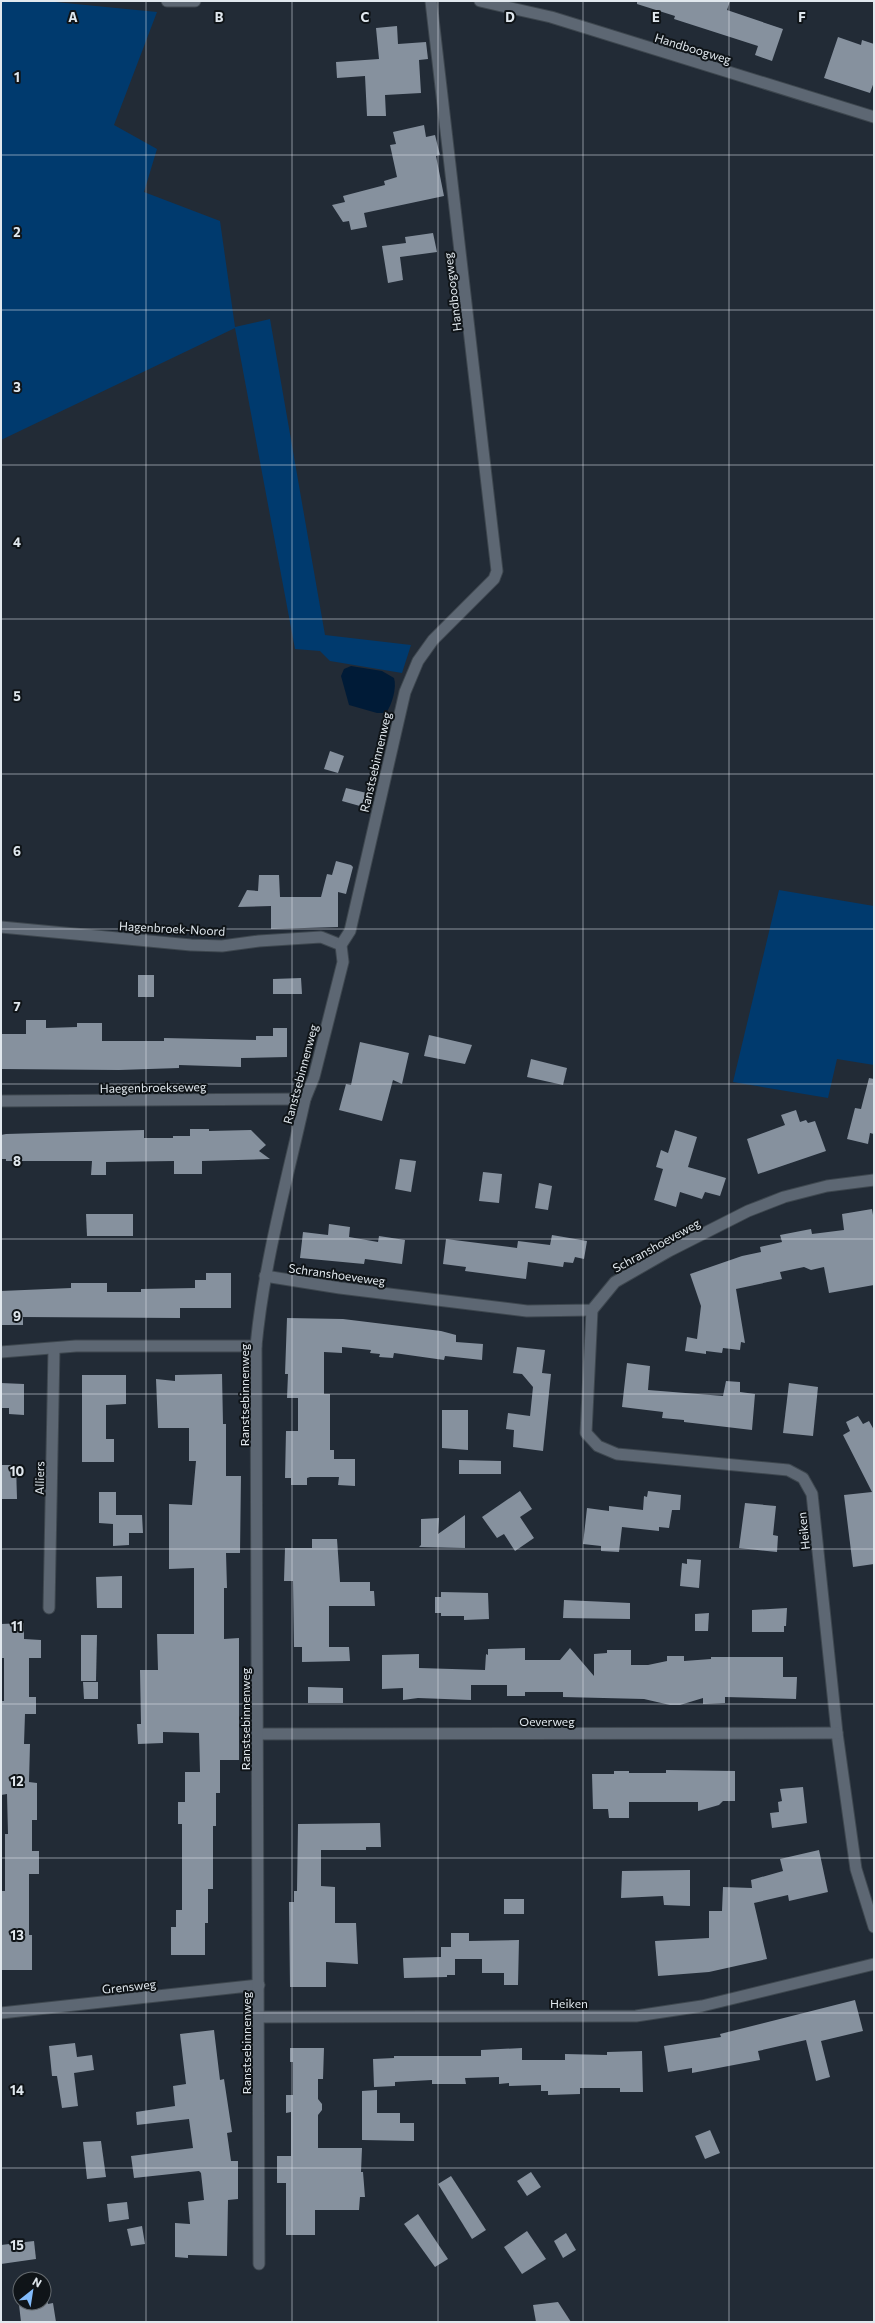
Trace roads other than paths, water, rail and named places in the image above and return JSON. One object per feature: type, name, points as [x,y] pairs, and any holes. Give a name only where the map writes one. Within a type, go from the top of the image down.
[{"type":"street","points":[[167,1],[195,1]]},
{"type":"street","name":"Handboogweg","points":[[431,1],[497,571],[494,580]]},
{"type":"street","name":"Handboogweg","points":[[480,1],[551,18],[874,117]]},
{"type":"street","name":"Ranstsebinnenweg","points":[[259,2264],[256,1346],[265,1276],[305,1098],[314,1077],[343,962],[341,945],[350,931],[405,692],[418,661],[433,640],[494,580]]},
{"type":"street","name":"Hagenbroek-Noord","points":[[1,927],[191,945],[222,946],[259,940],[321,938],[341,945]]},
{"type":"street","name":"Haegenbroekseweg","points":[[1,1101],[305,1098]]},
{"type":"street","name":"Schranshoeveweg","points":[[265,1276],[340,1288],[527,1311],[592,1310],[615,1282],[669,1250],[748,1211],[784,1197],[828,1186],[874,1180]]},
{"type":"street","name":"Heiken","points":[[592,1310],[586,1433],[598,1446],[617,1454],[788,1470],[802,1478],[812,1494],[837,1733],[856,1869],[874,1928]]},
{"type":"street","points":[[1,1352],[54,1349],[76,1346],[256,1346]]},
{"type":"street","name":"Alliers","points":[[49,1608],[54,1349]]},
{"type":"street","name":"Oeverweg","points":[[257,1734],[837,1733]]},
{"type":"street","name":"Heiken","points":[[259,2017],[636,2016],[702,2006],[874,1964]]},
{"type":"street","name":"Grensweg","points":[[1,2013],[259,1985]]}]
